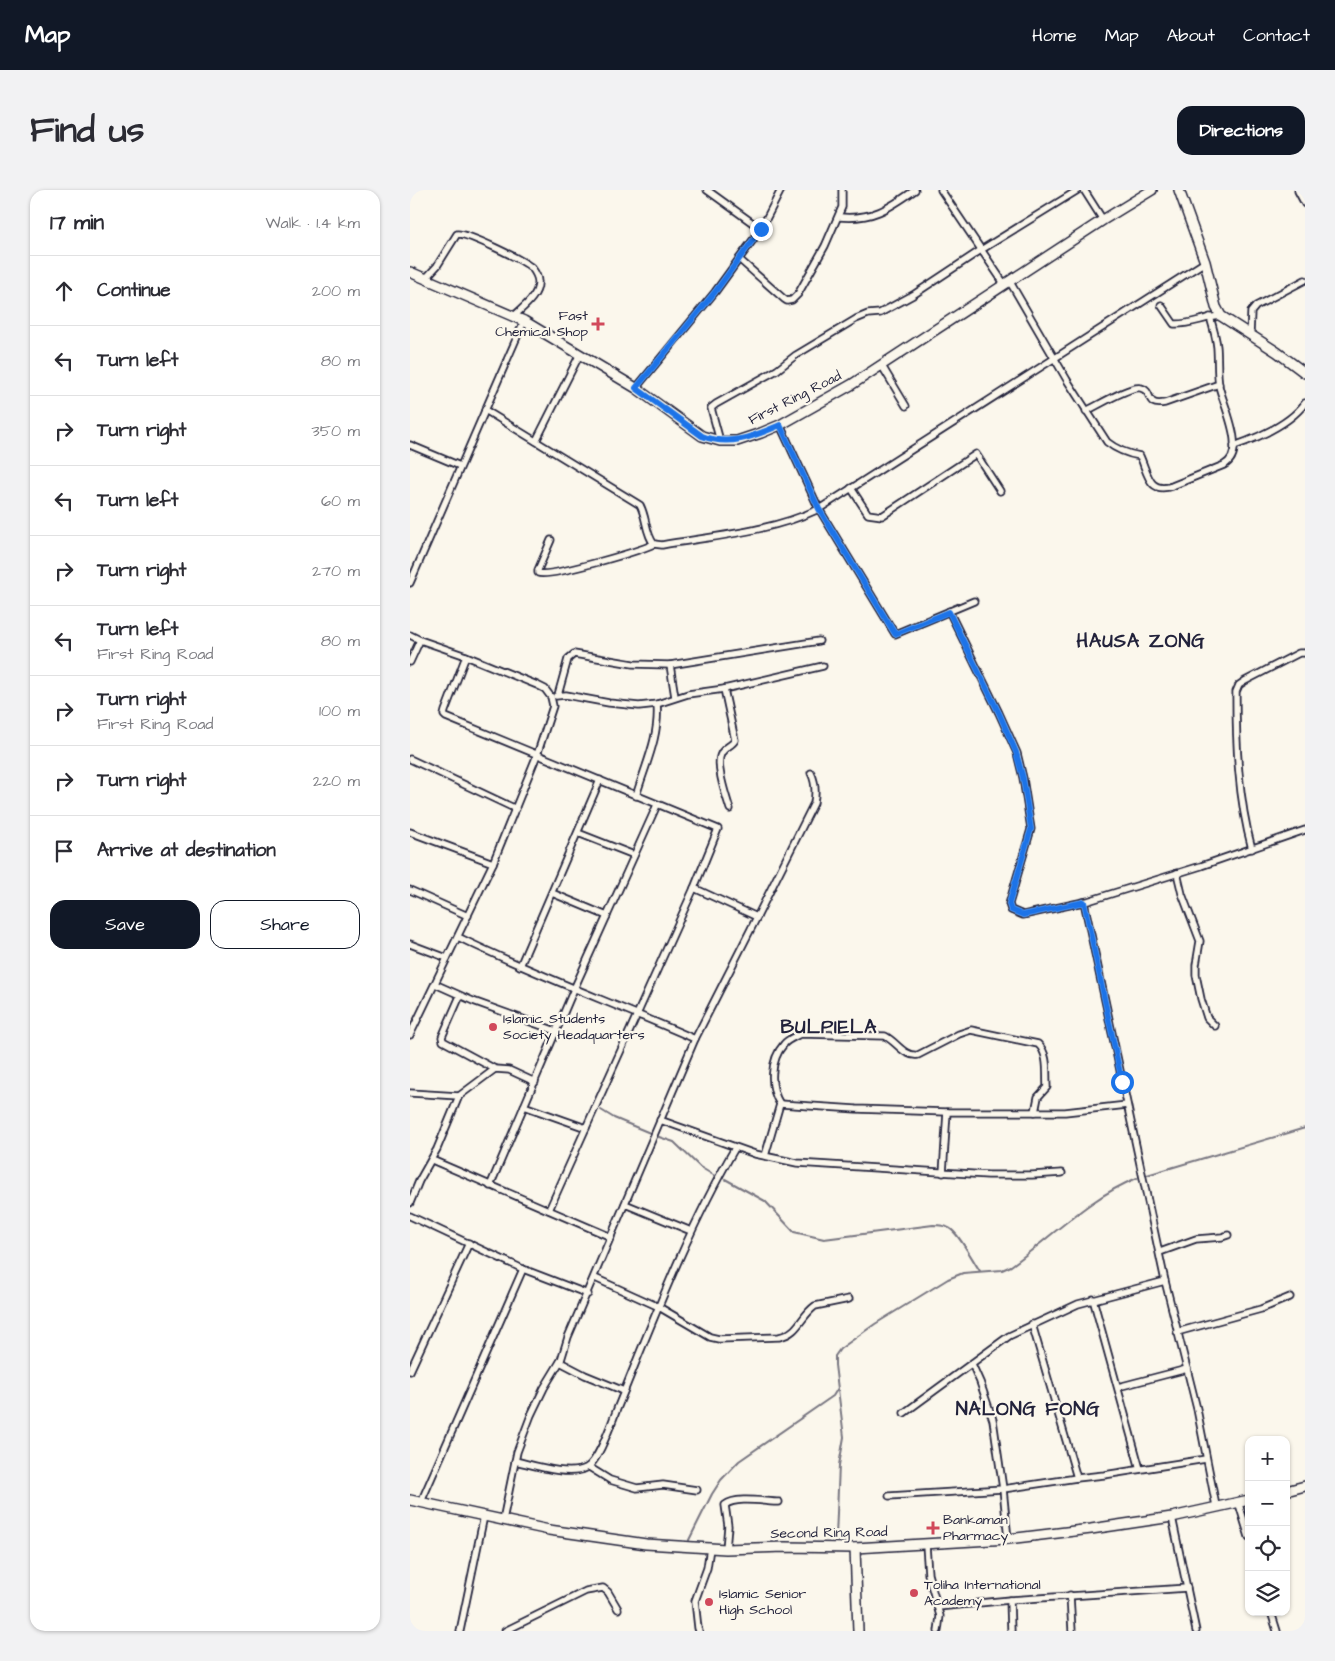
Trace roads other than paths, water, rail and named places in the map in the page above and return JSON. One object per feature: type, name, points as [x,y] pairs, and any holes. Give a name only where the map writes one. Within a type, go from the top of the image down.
[{"type":"street","points":[[707,190],[761,229]]},
{"type":"street","points":[[636,388],[715,292],[761,229],[782,190]]},
{"type":"street","points":[[739,259],[784,300],[792,300],[798,294],[839,217],[842,207],[842,190]]},
{"type":"street","points":[[839,217],[864,218],[891,206],[914,190]]},
{"type":"street","points":[[941,190],[981,250],[1008,284],[1107,442],[1122,451],[1140,456],[1152,485],[1157,488],[1164,489],[1172,486],[1224,465],[1232,458],[1234,446],[1233,428],[1219,384],[1217,345],[1210,317]]},
{"type":"street","points":[[720,441],[711,408],[716,404],[778,370],[796,355],[856,319],[868,314],[880,313],[913,295],[1078,190]]},
{"type":"street","points":[[1084,190],[1103,220]]},
{"type":"street","name":"First Ring Road","points":[[410,272],[524,321],[636,388],[702,436],[720,441],[737,441],[780,425],[851,385],[1152,190]]},
{"type":"street","points":[[1179,190],[1205,262],[1216,307],[1221,316],[1277,352],[1305,373]]},
{"type":"street","points":[[1298,191],[1305,204]]},
{"type":"street","points":[[426,278],[458,234],[462,233],[479,240],[531,268],[537,277],[537,291],[514,316]]},
{"type":"street","points":[[551,540],[538,570],[538,573],[542,575],[640,550],[654,544],[662,545],[775,525],[803,516],[819,509],[1205,262]]},
{"type":"street","points":[[1250,335],[1252,312],[1256,306],[1305,280]]},
{"type":"street","points":[[1161,305],[1174,324],[1221,316]]},
{"type":"street","points":[[410,583],[524,321]]},
{"type":"street","points":[[536,441],[580,354]]},
{"type":"street","points":[[882,366],[906,406]]},
{"type":"street","points":[[1086,411],[1129,389],[1139,387],[1145,390],[1152,401],[1157,404],[1165,403],[1219,384]]},
{"type":"street","points":[[1234,446],[1250,440],[1287,420],[1296,414],[1305,403]]},
{"type":"street","points":[[485,410],[640,505],[643,510],[649,538],[654,544]]},
{"type":"street","points":[[780,425],[819,509],[895,634],[974,601]]},
{"type":"street","points":[[410,445],[460,466]]},
{"type":"street","points":[[851,488],[868,514],[882,516],[976,454],[1000,491]]},
{"type":"street","points":[[949,612],[999,713],[1016,752],[1023,778],[1031,829],[1009,904],[1011,910],[1023,915],[1084,902],[1252,849],[1305,830]]},
{"type":"street","points":[[410,635],[537,685],[545,689],[551,697],[554,706],[537,755],[493,863],[410,1034]]},
{"type":"street","points":[[410,662],[420,640]]},
{"type":"street","points":[[558,695],[568,659],[574,654],[633,664],[670,665],[819,641]]},
{"type":"street","points":[[1252,849],[1243,810],[1239,774],[1236,692],[1239,685],[1245,681],[1299,653],[1305,654]]},
{"type":"street","points":[[466,656],[444,715],[446,717],[718,829],[694,888],[548,1210]]},
{"type":"street","points":[[670,665],[675,697]]},
{"type":"street","points":[[551,697],[558,695],[639,706],[656,704],[688,694],[724,689],[823,666]]},
{"type":"street","points":[[724,689],[735,740],[734,743],[723,750],[719,764],[730,809]]},
{"type":"street","points":[[636,796],[657,723],[656,704]]},
{"type":"street","points":[[410,759],[516,809]]},
{"type":"street","points":[[502,1520],[517,1452],[531,1415],[544,1388],[560,1362],[568,1337],[588,1294],[695,1039],[783,868],[814,803],[816,793],[815,780],[811,773]]},
{"type":"street","points":[[520,966],[600,780]]},
{"type":"street","points":[[490,1186],[556,1031],[657,804]]},
{"type":"street","points":[[410,832],[493,863]]},
{"type":"street","points":[[578,833],[634,856]]},
{"type":"street","points":[[1177,873],[1182,894],[1200,941],[1196,975],[1207,1018],[1214,1026]]},
{"type":"street","points":[[694,888],[757,917]]},
{"type":"street","points":[[410,890],[468,916]]},
{"type":"street","points":[[552,893],[607,916]]},
{"type":"street","points":[[1084,902],[1165,1281],[1187,1369],[1216,1506]]},
{"type":"street","points":[[458,937],[574,990],[695,1039]]},
{"type":"street","points":[[410,944],[448,958]]},
{"type":"street","points":[[435,984],[460,996],[556,1031]]},
{"type":"street","points":[[460,996],[442,1039],[444,1042],[495,1068],[510,1070],[535,1082]]},
{"type":"street","points":[[765,1156],[780,1104],[774,1094],[773,1069],[777,1055],[783,1044],[800,1034],[885,1036],[912,1056],[918,1055],[959,1034],[971,1030],[1038,1044],[1045,1054],[1047,1087],[1038,1096],[1035,1112]]},
{"type":"street","points":[[410,1203],[419,1181],[444,1135],[459,1096],[495,1068]]},
{"type":"street","points":[[410,1094],[459,1096]]},
{"type":"street","points":[[780,1104],[947,1112],[1065,1112],[1127,1105]]},
{"type":"street","points":[[524,1106],[586,1128]]},
{"type":"street","points":[[943,1173],[947,1112]]},
{"type":"street","points":[[660,1120],[735,1148],[796,1163],[943,1173],[997,1175],[1062,1173]]},
{"type":"street","points":[[515,1461],[547,1468],[575,1471],[592,1465],[692,1231],[735,1148]]},
{"type":"street","points":[[432,1160],[611,1237]]},
{"type":"street","points":[[625,1204],[692,1231]]},
{"type":"street","points":[[410,1216],[523,1268],[588,1294]]},
{"type":"street","points":[[1160,1252],[1196,1239],[1228,1235]]},
{"type":"street","points":[[410,1371],[469,1243]]},
{"type":"street","points":[[421,1502],[523,1268]]},
{"type":"street","points":[[594,1278],[659,1307],[710,1337],[720,1339],[779,1337],[786,1335],[793,1332],[815,1306],[850,1299]]},
{"type":"street","points":[[904,1413],[1009,1336],[1032,1324],[1093,1299],[1165,1281]]},
{"type":"street","points":[[1177,1332],[1262,1309],[1290,1297]]},
{"type":"street","points":[[1093,1299],[1140,1469]]},
{"type":"street","points":[[1032,1324],[1077,1478]]},
{"type":"street","points":[[560,1362],[585,1376],[624,1391]]},
{"type":"street","points":[[972,1364],[993,1420],[1008,1539]]},
{"type":"street","points":[[1118,1387],[1187,1369]]},
{"type":"street","points":[[889,1496],[1003,1489],[1104,1476],[1206,1459]]},
{"type":"street","points":[[589,1467],[610,1480],[637,1488],[663,1485],[697,1490]]},
{"type":"street","points":[[1290,1489],[1305,1486]]},
{"type":"street","name":"Second Ring Road","points":[[410,1500],[549,1530],[670,1546],[726,1549],[784,1547],[855,1548],[1008,1539],[1091,1530],[1172,1517],[1245,1501]]},
{"type":"street","points":[[726,1549],[728,1526],[725,1505],[741,1500],[779,1502]]},
{"type":"street","points":[[1238,1502],[1246,1526]]},
{"type":"street","points":[[460,1631],[484,1516]]},
{"type":"street","points":[[1172,1517],[1196,1631]]},
{"type":"street","points":[[926,1545],[928,1574],[940,1616],[938,1631]]},
{"type":"street","points":[[699,1631],[695,1601],[707,1568],[710,1548]]},
{"type":"street","points":[[855,1548],[858,1631]]},
{"type":"street","points":[[505,1631],[586,1591],[603,1588],[608,1592],[618,1610]]},
{"type":"street","points":[[938,1607],[1010,1600],[1187,1588]]},
{"type":"street","points":[[1070,1596],[1072,1631]]},
{"type":"street","points":[[1010,1600],[1011,1631]]},
{"type":"street","points":[[1272,1616],[1277,1631]]},
{"type":"waterway","points":[[601,1110],[614,1118],[650,1133]]},
{"type":"waterway","points":[[1147,1175],[1305,1128]]},
{"type":"waterway","points":[[659,1137],[674,1142],[700,1167],[715,1176]]},
{"type":"waterway","points":[[836,1537],[839,1465],[844,1437],[835,1365],[835,1356],[840,1349],[875,1324],[948,1279],[963,1273],[1002,1270],[1011,1266],[1071,1218],[1119,1186],[1137,1178]]},
{"type":"waterway","points":[[725,1179],[765,1201],[794,1232],[824,1239],[933,1225],[945,1226],[957,1235],[980,1271]]},
{"type":"waterway","points":[[689,1540],[712,1494],[721,1480],[739,1461],[833,1396],[838,1388]]},
{"type":"place","name":"Fast Chemical Shop","points":[[598,324]]},
{"type":"place","name":"Islamic Students Society Headquarters","points":[[493,1027]]},
{"type":"place","name":"Bankaman Pharmacy","points":[[933,1528]]},
{"type":"place","name":"Toliha International Academy","points":[[914,1593]]},
{"type":"place","name":"Islamic Senior High School","points":[[709,1602]]},
{"type":"district","name":"HAUSA ZONG","points":[[1141,641]]},
{"type":"district","name":"BULPIELA","points":[[829,1027]]},
{"type":"district","name":"NALONG FONG","points":[[1028,1409]]}]
